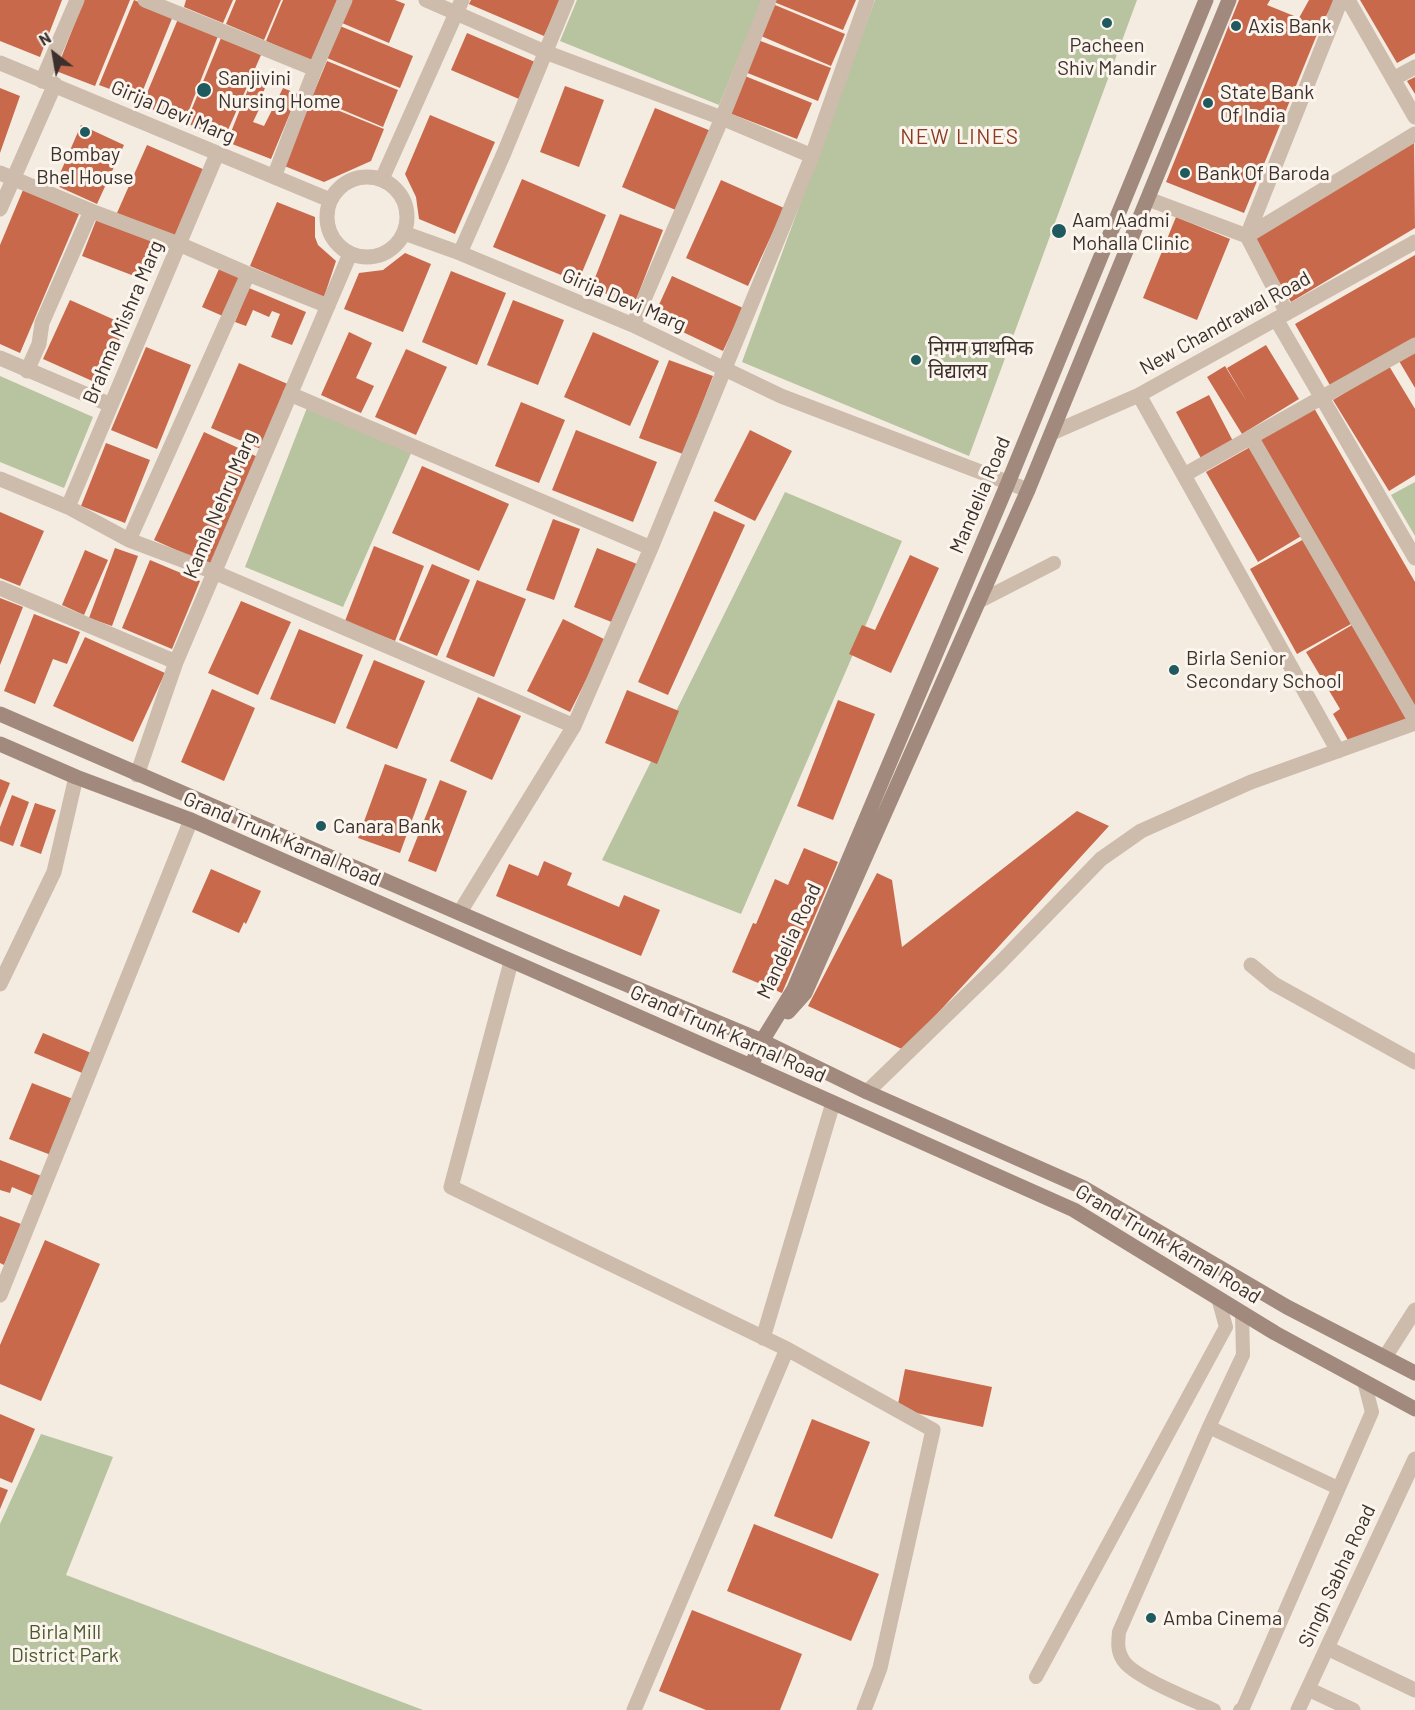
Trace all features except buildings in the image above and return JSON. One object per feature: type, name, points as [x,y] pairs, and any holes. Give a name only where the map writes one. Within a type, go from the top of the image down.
[{"type":"main road","name":"Mandelia Road","points":[[762,1041],[794,989],[1008,483],[1206,0]]},
{"type":"main road","name":"Mandelia Road","points":[[762,1041],[805,993],[1028,490],[1229,0]]},
{"type":"main road","name":"Grand Trunk Karnal Road","points":[[0,714],[561,957],[762,1041],[867,1092],[1082,1187],[1287,1307],[1415,1373]]},
{"type":"main road","name":"Grand Trunk Karnal Road","points":[[0,744],[76,777],[191,820],[1074,1210],[1218,1299],[1415,1409]]},
{"type":"main road","points":[[751,1066],[762,1041]]},
{"type":"street","points":[[0,209],[6,176],[49,83],[77,0]]},
{"type":"street","points":[[145,0],[315,69]]},
{"type":"street","points":[[274,177],[315,69],[345,0]]},
{"type":"street","points":[[426,0],[459,6],[545,52],[722,118],[812,156]]},
{"type":"street","points":[[460,253],[567,0]]},
{"type":"street","points":[[633,326],[722,118],[769,0]]},
{"type":"street","points":[[460,912],[574,726],[651,548],[812,156],[867,0]]},
{"type":"street","points":[[1341,0],[1248,236],[1281,316],[1320,398],[1415,558]]},
{"type":"street","points":[[1348,0],[1415,117]]},
{"type":"street","points":[[382,179],[459,6]]},
{"type":"street","name":"Girija Devi Marg","points":[[0,63],[330,200]]},
{"type":"street","points":[[1393,79],[1415,67]]},
{"type":"street","points":[[1248,236],[1415,134]]},
{"type":"street","name":"Brahma Mishra Marg","points":[[68,507],[217,154]]},
{"type":"street","points":[[6,176],[328,306]]},
{"type":"street","points":[[356,178],[382,179],[401,195],[406,208],[407,221],[404,233],[397,244],[387,252],[375,257],[350,254],[332,238],[328,228],[326,216],[330,200],[344,184],[356,178]]},
{"type":"street","points":[[1148,199],[1248,236]]},
{"type":"street","points":[[27,371],[39,344],[42,323],[91,211]]},
{"type":"street","name":"Girija Devi Marg","points":[[404,233],[460,253],[633,326],[781,396],[1028,490]]},
{"type":"street","name":"New Chandrawal Road","points":[[1052,433],[1138,395],[1415,242]]},
{"type":"street","name":"Kamla Nehru Marg","points":[[137,775],[176,662],[350,254]]},
{"type":"street","points":[[129,540],[248,274]]},
{"type":"street","points":[[1184,475],[1415,345]]},
{"type":"street","points":[[0,358],[111,405]]},
{"type":"street","points":[[290,394],[651,548]]},
{"type":"street","points":[[1138,395],[1338,751]]},
{"type":"street","points":[[867,1092],[999,964],[1101,859],[1141,831],[1251,782],[1415,722],[1251,437]]},
{"type":"street","points":[[0,479],[68,507],[129,540],[214,572],[574,726]]},
{"type":"street","points":[[0,588],[176,662]]},
{"type":"street","points":[[0,984],[54,872],[76,777]]},
{"type":"street","points":[[0,1295],[191,820]]},
{"type":"street","points":[[511,962],[452,1187],[787,1349],[933,1430],[880,1668],[864,1710]]},
{"type":"street","points":[[1251,965],[1274,984],[1415,1062]]},
{"type":"street","points":[[764,1338],[833,1103]]},
{"type":"street","points":[[1385,1357],[1415,1310]]},
{"type":"street","points":[[634,1710],[787,1349]]},
{"type":"street","name":"Singh Sabha Road","points":[[1298,1710],[1415,1459]]},
{"type":"street","points":[[1327,1648],[1415,1690]]},
{"type":"street","points":[[1308,1689],[1353,1710]]},
{"type":"lane","points":[[978,602],[1054,563]]},
{"type":"lane","points":[[1036,1677],[1226,1327],[1218,1299]]},
{"type":"lane","points":[[1214,1710],[1134,1671],[1124,1661],[1118,1648],[1119,1632],[1243,1355],[1242,1313]]},
{"type":"lane","points":[[1240,1710],[1243,1708],[1372,1412],[1364,1381]]},
{"type":"lane","points":[[1209,1427],[1338,1488]]},
{"type":"green space","points":[[577,0],[762,0],[719,105],[560,41]]},
{"type":"green space","points":[[875,0],[1137,0],[969,456],[742,362]]},
{"type":"green space","points":[[0,376],[93,417],[64,488],[0,462]]},
{"type":"green space","points":[[310,400],[413,449],[343,607],[245,567]]},
{"type":"green space","points":[[1415,482],[1415,536],[1391,495]]},
{"type":"green space","points":[[785,492],[902,541],[741,914],[602,860]]},
{"type":"green space","name":"Birla Mill District Park","points":[[41,1434],[113,1457],[66,1575],[423,1710],[0,1710],[0,1524]]},
{"type":"place","name":"Pacheen Shiv Mandir","points":[[1107,23]]},
{"type":"place","name":"Axis Bank","points":[[1236,26]]},
{"type":"place","name":"Sanjivini Nursing Home","points":[[204,90]]},
{"type":"place","name":"State Bank Of India","points":[[1208,103]]},
{"type":"place","name":"Bombay Bhel House","points":[[85,132]]},
{"type":"place","name":"Bank Of Baroda","points":[[1185,173]]},
{"type":"place","name":"Aam Aadmi Mohalla Clinic","points":[[1059,231]]},
{"type":"place","name":"निगम प्राथमिक विद्यालय","points":[[916,360]]},
{"type":"place","name":"Birla Senior Secondary School","points":[[1174,670]]},
{"type":"place","name":"Canara Bank","points":[[321,826]]},
{"type":"place","name":"Amba Cinema","points":[[1151,1618]]},
{"type":"district","name":"NEW LINES","points":[[960,137]]}]
